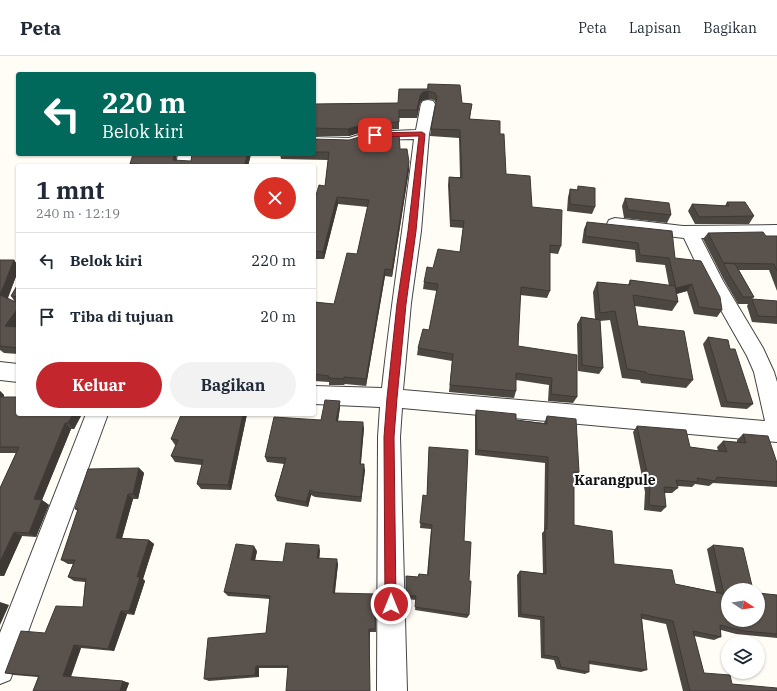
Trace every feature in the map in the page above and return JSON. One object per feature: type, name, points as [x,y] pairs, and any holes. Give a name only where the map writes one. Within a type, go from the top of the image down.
[{"type":"street","points":[[392,691],[389,437],[401,304],[412,231],[422,134],[428,104]]},
{"type":"street","points":[[316,140],[350,142],[359,138],[375,135],[422,134]]},
{"type":"street","points":[[615,224],[690,232],[777,231]]},
{"type":"street","points":[[690,232],[714,282],[756,354],[764,372],[777,426]]},
{"type":"street","points":[[0,371],[16,373]]},
{"type":"street","points":[[316,395],[392,398],[777,432]]},
{"type":"street","points":[[0,670],[96,416]]},
{"type":"building","points":[[428,84],[460,85],[462,103],[472,104],[469,119],[500,121],[500,134],[504,134],[506,174],[530,176],[532,207],[562,210],[561,246],[550,245],[550,291],[521,287],[518,346],[577,355],[577,397],[551,394],[552,378],[516,373],[516,391],[450,385],[453,354],[418,348],[423,329],[429,330],[438,284],[424,282],[427,267],[433,268],[438,249],[460,252],[464,221],[451,220],[449,177],[462,178],[460,130],[431,129],[437,97],[435,93],[429,91],[423,92],[420,96],[417,110],[399,110],[399,122],[368,123],[348,129],[316,128],[316,104],[398,103],[399,89],[428,89]]},
{"type":"building","points":[[399,133],[400,149],[407,149],[409,162],[392,270],[385,269],[366,379],[344,377],[344,379],[328,378],[329,376],[316,374],[316,302],[334,304],[347,253],[357,254],[369,200],[337,197],[323,252],[316,251],[316,195],[319,185],[325,186],[329,152],[316,152],[316,139],[349,140],[370,134]]},
{"type":"building","points":[[132,156],[174,156],[173,160],[191,161],[192,156],[247,156],[245,164],[130,164]]},
{"type":"building","points":[[578,186],[595,188],[595,207],[570,204],[570,189],[578,190]]},
{"type":"building","points":[[625,198],[669,203],[671,215],[628,210]]},
{"type":"building","points":[[727,202],[745,202],[754,216],[699,217],[692,204],[729,206]]},
{"type":"building","points":[[587,222],[672,231],[675,258],[701,261],[720,297],[722,310],[699,307],[692,284],[676,288],[669,258],[640,255],[638,243],[585,236]]},
{"type":"building","points":[[763,232],[766,236],[777,236],[777,271],[774,264],[724,263],[735,264],[754,297],[743,297],[729,274],[708,233]]},
{"type":"building","points":[[0,260],[14,260],[0,295]]},
{"type":"building","points":[[630,280],[675,286],[678,302],[633,295],[638,326],[684,331],[693,380],[647,374],[646,372],[627,369],[615,311],[600,313],[597,282],[630,285]]},
{"type":"building","points":[[16,287],[16,297],[11,296]]},
{"type":"building","points":[[0,295],[16,302],[16,311],[5,326],[16,327],[16,348],[0,346]]},
{"type":"building","points":[[752,299],[777,301],[777,317],[758,316]]},
{"type":"building","points":[[581,317],[600,320],[603,368],[582,365]]},
{"type":"building","points":[[708,337],[728,340],[730,349],[735,349],[753,404],[727,402]]},
{"type":"building","points":[[0,397],[16,397],[16,416],[72,416],[68,423],[65,423],[34,499],[42,500],[29,533],[14,532],[0,562],[0,488],[19,447],[0,447]]},
{"type":"building","points":[[325,400],[340,401],[336,421],[363,422],[360,464],[364,464],[361,497],[314,492],[310,490],[306,502],[275,496],[286,458],[265,457],[274,417],[321,420]]},
{"type":"building","points":[[476,410],[516,414],[516,420],[547,424],[547,416],[576,419],[579,472],[574,472],[574,525],[612,531],[614,564],[672,570],[675,584],[721,593],[721,637],[693,631],[704,673],[721,674],[721,679],[731,679],[732,684],[777,688],[777,691],[690,691],[673,621],[641,614],[647,670],[589,661],[589,672],[561,667],[558,657],[544,655],[544,617],[521,614],[520,571],[546,574],[545,529],[547,529],[548,457],[477,450]]},
{"type":"building","points":[[181,416],[243,416],[228,485],[197,484],[203,460],[171,456],[178,440],[171,439]]},
{"type":"building","points":[[637,426],[686,430],[690,447],[727,452],[723,441],[746,443],[743,434],[768,436],[777,463],[777,482],[717,477],[715,481],[697,478],[698,482],[676,480],[678,488],[664,487],[666,507],[649,505],[650,486]]},
{"type":"building","points":[[429,447],[468,450],[464,541],[471,542],[469,615],[415,607],[416,596],[406,596],[406,576],[418,577],[419,574],[428,575],[432,525],[420,523],[423,495],[427,496]]},
{"type":"building","points":[[139,468],[133,494],[128,494],[116,538],[149,540],[137,577],[140,577],[129,611],[121,611],[108,649],[74,645],[63,676],[123,681],[120,691],[33,691],[39,676],[5,673],[21,631],[45,633],[56,606],[83,607],[86,579],[68,577],[75,560],[61,560],[78,509],[75,509],[88,469]]},
{"type":"building","points":[[286,543],[319,545],[317,558],[337,559],[333,593],[376,594],[375,629],[369,629],[370,691],[286,691],[288,666],[256,666],[255,675],[204,679],[208,638],[266,633],[270,596],[224,592],[236,544],[254,546],[251,560],[283,562]]},
{"type":"building","points":[[713,545],[743,548],[751,583],[722,583]]},
{"type":"building","points":[[765,594],[777,595],[777,634],[744,631],[728,627],[765,627]]},
{"type":"district","name":"Karangpule","points":[[615,480]]},
{"type":"route","points":[[375,135],[385,136],[422,134],[422,150],[412,231],[401,304],[389,437],[391,604]]}]
